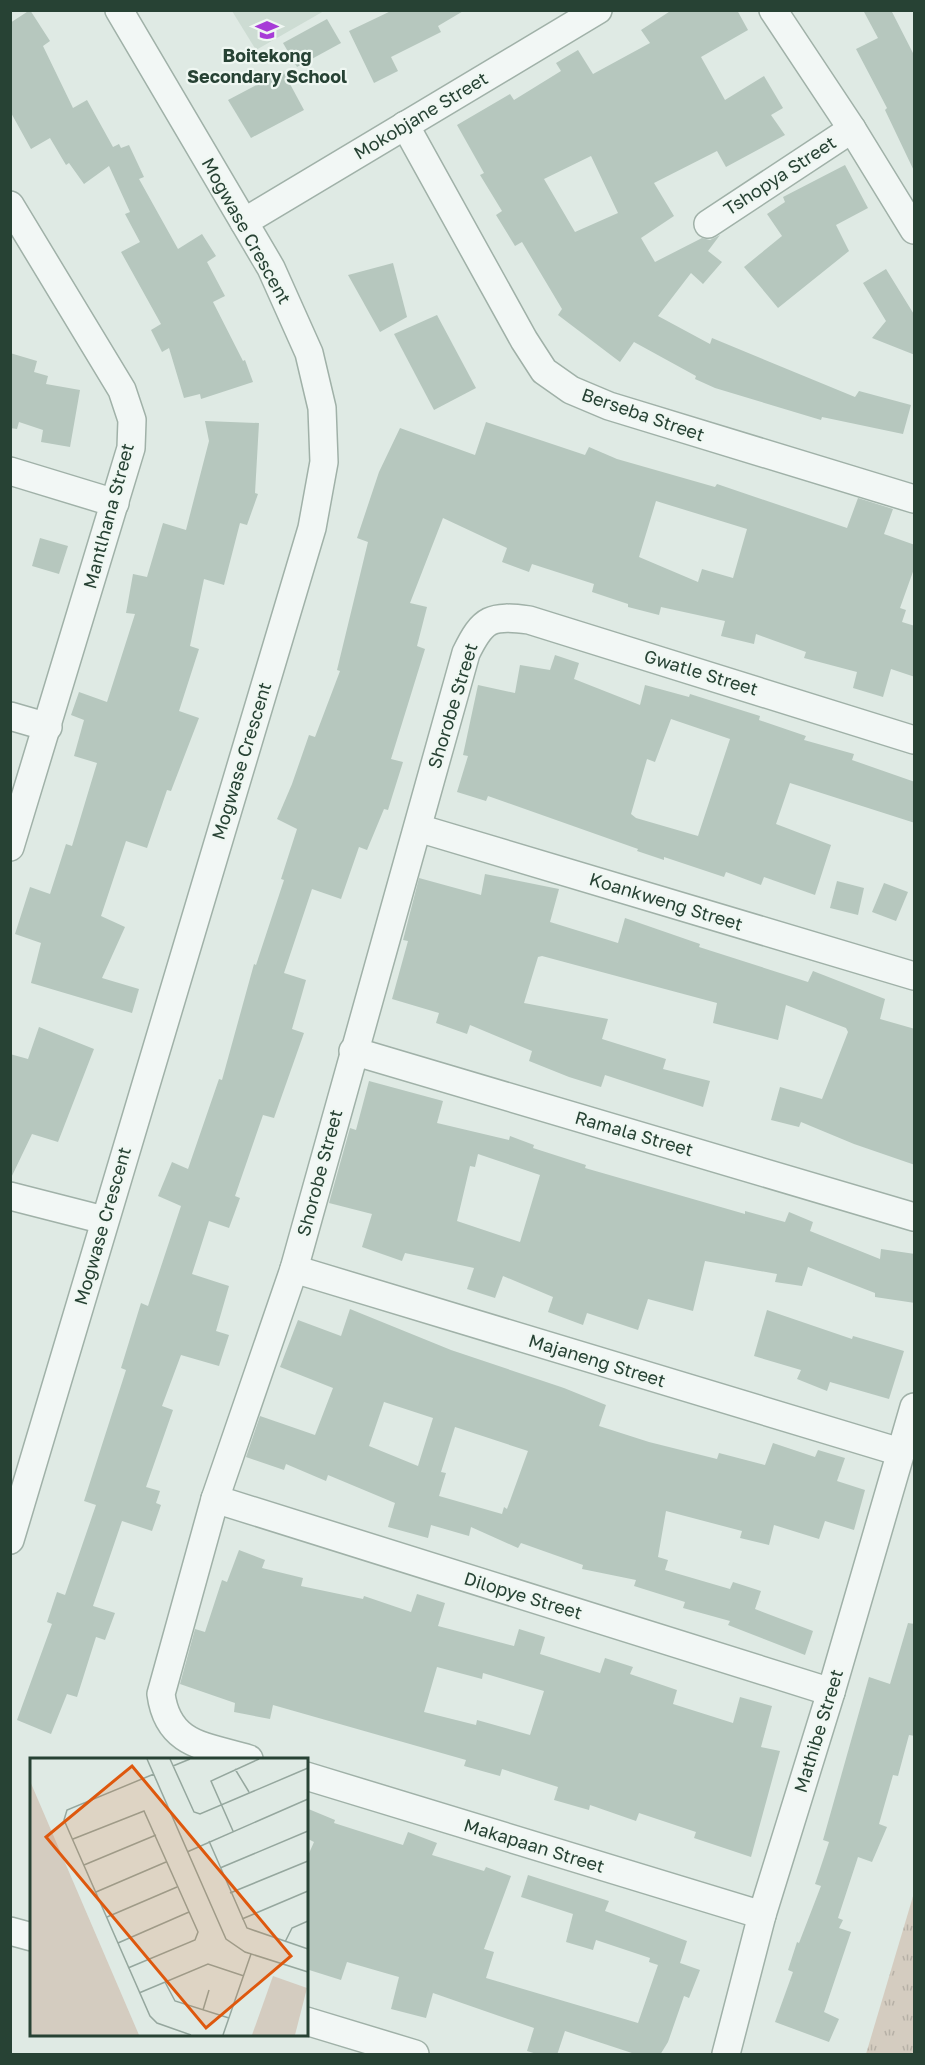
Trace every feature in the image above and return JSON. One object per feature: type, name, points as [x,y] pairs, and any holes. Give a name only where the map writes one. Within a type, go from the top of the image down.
[{"type":"street","name":"Mogwase Crescent","points":[[10,1540],[312,528],[324,462],[322,408],[309,352],[270,268],[119,10]]},
{"type":"street","name":"Mokobjane Street","points":[[244,222],[598,10]]},
{"type":"street","name":"Tshopya Street","points":[[773,10],[852,129],[915,230]]},
{"type":"street","name":"Berseba Street","points":[[405,126],[524,340],[544,371],[571,390],[609,406],[915,499]]},
{"type":"street","name":"Tshopya Street","points":[[708,224],[852,129]]},
{"type":"street","name":"Mantlhana Street","points":[[10,205],[122,390],[132,420],[131,448],[116,502],[10,847]]},
{"type":"street","points":[[10,471],[116,502]]},
{"type":"street","name":"Gwatle Street","points":[[486,621],[504,617],[529,620],[915,740]]},
{"type":"street","name":"Shorobe Street","points":[[246,1758],[184,1737],[170,1726],[163,1709],[161,1694],[215,1499],[294,1269],[466,652],[486,621]]},
{"type":"street","points":[[10,716],[48,728]]},
{"type":"street","name":"Koankweng Street","points":[[418,828],[915,976]]},
{"type":"street","name":"Ramala Street","points":[[354,1051],[915,1216]]},
{"type":"street","points":[[10,1196],[104,1220]]},
{"type":"street","name":"Majaneng Street","points":[[294,1269],[900,1452]]},
{"type":"street","name":"Mathibe Street","points":[[726,2055],[762,1915],[915,1407]]},
{"type":"street","name":"Dilopye Street","points":[[215,1499],[831,1692]]},
{"type":"street","name":"Makapaan Street","points":[[308,1777],[762,1915]]},
{"type":"street","points":[[10,1930],[30,1936]]},
{"type":"street","points":[[308,2022],[415,2055]]},
{"type":"shaded area","name":"Boitekong Secondary School","points":[[232,11],[324,11],[256,50]]},
{"type":"green space","points":[[914,1893],[914,2054],[866,2054]]},
{"type":"building","points":[[30,10],[50,41],[43,46],[73,108],[87,100],[113,147],[119,144],[121,148],[129,145],[144,177],[139,179],[178,249],[202,234],[216,256],[207,262],[225,296],[213,302],[243,361],[245,360],[253,382],[201,399],[200,394],[184,398],[169,348],[162,352],[151,330],[161,324],[121,252],[140,242],[125,214],[130,212],[109,166],[84,184],[69,163],[66,165],[50,138],[31,149],[10,111],[10,23]]},
{"type":"building","points":[[393,10],[465,10],[438,26],[441,32],[391,57],[398,71],[374,83],[349,31]]},
{"type":"building","points":[[672,10],[737,10],[748,30],[701,57],[725,100],[764,76],[783,108],[771,115],[785,135],[726,167],[717,151],[654,183],[674,216],[641,238],[655,262],[702,238],[710,240],[720,235],[708,251],[722,262],[703,284],[691,273],[658,316],[710,344],[712,338],[855,397],[859,391],[911,405],[903,434],[822,417],[821,420],[715,388],[695,379],[696,376],[634,342],[620,362],[558,315],[562,309],[522,242],[515,246],[496,215],[502,211],[480,175],[484,173],[457,125],[510,94],[514,100],[561,71],[556,63],[578,50],[593,74],[650,43],[641,30]],"holes":[[[591,156],[618,213],[575,232],[544,179]]]},
{"type":"building","points":[[863,10],[891,10],[915,57],[915,173],[885,110],[887,108],[856,49],[878,38]]},
{"type":"building","points":[[327,19],[341,43],[297,67],[283,43]]},
{"type":"building","points":[[283,71],[304,110],[251,138],[228,100]]},
{"type":"building","points":[[845,165],[868,208],[836,225],[849,251],[778,308],[744,267],[782,236],[767,214],[785,202],[783,197]]},
{"type":"building","points":[[393,263],[407,317],[380,332],[348,275]]},
{"type":"building","points":[[886,269],[915,316],[915,355],[872,338],[886,321],[863,283]]},
{"type":"building","points":[[437,315],[476,388],[434,410],[394,334]]},
{"type":"building","points":[[10,353],[37,361],[34,372],[48,376],[46,384],[80,390],[70,447],[41,442],[43,430],[19,422],[17,429],[10,428]]},
{"type":"building","points":[[205,421],[259,423],[255,493],[258,494],[247,525],[240,523],[224,585],[204,579],[190,646],[199,649],[179,711],[199,718],[171,791],[167,790],[147,848],[126,841],[101,916],[125,927],[102,978],[139,989],[132,1013],[31,983],[41,943],[15,934],[30,887],[50,894],[66,844],[72,846],[97,763],[74,756],[84,720],[71,715],[79,692],[107,702],[135,614],[126,613],[133,574],[147,577],[163,523],[186,530],[209,441]]},
{"type":"building","points":[[486,422],[585,455],[589,447],[617,459],[715,487],[717,484],[847,528],[858,498],[893,509],[884,534],[915,545],[915,566],[900,608],[906,610],[902,622],[915,626],[915,677],[891,669],[883,697],[853,688],[857,672],[804,658],[806,652],[756,634],[754,644],[721,636],[725,621],[661,607],[659,615],[628,607],[628,604],[592,592],[594,584],[532,564],[529,572],[502,562],[507,548],[443,518],[410,603],[427,607],[417,646],[425,649],[391,759],[403,762],[388,810],[384,809],[367,850],[359,847],[341,899],[312,889],[284,973],[306,980],[292,1029],[304,1033],[274,1118],[263,1115],[235,1196],[240,1198],[229,1228],[209,1221],[192,1274],[229,1286],[216,1331],[229,1335],[219,1366],[181,1355],[162,1406],[173,1410],[146,1487],[160,1491],[156,1503],[161,1505],[152,1531],[122,1521],[93,1606],[115,1613],[105,1640],[96,1637],[77,1697],[67,1694],[51,1734],[17,1720],[52,1624],[47,1622],[57,1592],[65,1595],[96,1505],[84,1501],[126,1370],[121,1368],[141,1303],[148,1306],[181,1206],[158,1196],[172,1162],[188,1169],[219,1079],[222,1080],[254,964],[256,965],[284,880],[281,879],[297,829],[277,819],[309,735],[315,737],[340,671],[337,670],[368,542],[357,538],[379,472],[400,428],[475,455]],"holes":[[[656,501],[747,529],[733,578],[702,569],[698,582],[639,557]]]},
{"type":"building","points":[[40,538],[68,546],[59,574],[32,566]]},
{"type":"building","points":[[555,655],[579,663],[574,679],[640,705],[645,685],[689,697],[690,694],[760,716],[759,720],[806,736],[804,740],[854,754],[852,760],[915,782],[915,823],[790,783],[776,824],[831,845],[815,895],[764,877],[761,885],[726,872],[724,877],[664,857],[664,860],[488,796],[486,801],[457,792],[468,756],[463,755],[478,685],[515,693],[520,665],[550,670]],"holes":[[[671,719],[730,739],[698,836],[636,818],[631,814],[647,759],[655,762]]]},
{"type":"building","points":[[485,874],[559,889],[550,922],[618,943],[625,918],[700,944],[699,947],[808,982],[813,971],[885,999],[880,1019],[915,1029],[915,1165],[854,1144],[801,1122],[799,1127],[771,1120],[780,1087],[822,1099],[848,1032],[846,1028],[786,1005],[778,1040],[713,1023],[717,1003],[542,956],[538,957],[524,1003],[608,1019],[602,1039],[666,1059],[663,1069],[710,1081],[703,1107],[605,1075],[601,1087],[569,1077],[529,1061],[532,1051],[470,1025],[467,1034],[436,1023],[439,1013],[392,999],[408,941],[403,940],[419,878],[481,895]]},
{"type":"building","points":[[837,881],[864,888],[858,915],[830,908]]},
{"type":"building","points":[[884,883],[908,892],[896,921],[872,912]]},
{"type":"building","points":[[39,1027],[94,1049],[58,1142],[32,1134],[10,1180],[10,1054],[28,1059]]},
{"type":"building","points":[[369,1081],[443,1101],[437,1123],[509,1140],[510,1136],[534,1145],[533,1148],[586,1165],[585,1168],[745,1214],[745,1211],[785,1222],[789,1212],[813,1222],[810,1231],[880,1259],[881,1249],[915,1254],[915,1303],[875,1297],[875,1293],[808,1267],[802,1286],[775,1282],[777,1274],[705,1261],[693,1311],[648,1299],[638,1330],[587,1313],[583,1325],[548,1312],[553,1297],[503,1276],[495,1298],[467,1289],[474,1268],[405,1253],[402,1261],[362,1247],[372,1214],[329,1203],[350,1128],[356,1130]],"holes":[[[478,1154],[540,1175],[520,1242],[457,1221],[470,1166],[475,1167]]]},
{"type":"building","points":[[350,1309],[451,1350],[564,1388],[606,1405],[599,1426],[649,1442],[717,1459],[719,1453],[765,1465],[773,1443],[815,1457],[818,1450],[845,1458],[837,1481],[865,1490],[854,1530],[825,1521],[819,1539],[774,1525],[769,1545],[740,1538],[742,1531],[666,1511],[658,1557],[668,1560],[665,1570],[730,1589],[733,1582],[761,1591],[755,1609],[813,1631],[805,1655],[728,1625],[730,1621],[683,1608],[685,1602],[634,1586],[636,1580],[582,1569],[583,1565],[521,1543],[518,1548],[471,1527],[469,1536],[431,1525],[428,1538],[388,1527],[395,1503],[328,1475],[326,1481],[286,1464],[284,1470],[246,1457],[260,1416],[315,1435],[333,1388],[280,1367],[298,1320],[341,1336]],"holes":[[[384,1402],[433,1418],[418,1466],[369,1446]],[[455,1427],[528,1451],[507,1509],[504,1507],[502,1514],[439,1496],[446,1473],[441,1472]]]},
{"type":"building","points":[[767,1310],[852,1339],[853,1336],[904,1351],[889,1399],[830,1382],[827,1391],[797,1379],[801,1370],[754,1356]]},
{"type":"building","points":[[239,1550],[265,1560],[262,1568],[303,1578],[301,1586],[363,1599],[364,1596],[411,1612],[417,1594],[445,1603],[438,1626],[514,1646],[519,1629],[545,1637],[540,1654],[600,1673],[605,1658],[633,1667],[630,1674],[677,1690],[673,1704],[733,1723],[740,1697],[772,1706],[761,1747],[780,1751],[751,1857],[694,1838],[696,1832],[639,1813],[636,1821],[590,1805],[589,1810],[554,1800],[558,1787],[502,1769],[500,1776],[464,1766],[466,1760],[273,1705],[270,1719],[234,1712],[235,1703],[180,1684],[195,1629],[205,1632],[222,1580],[227,1582]],"holes":[[[437,1667],[482,1679],[483,1673],[544,1691],[530,1735],[477,1720],[476,1725],[424,1712]]]},
{"type":"building","points":[[908,1623],[915,1624],[915,1736],[909,1735],[898,1776],[893,1775],[879,1824],[887,1827],[872,1862],[858,1857],[838,1918],[843,1920],[839,1928],[851,1932],[824,2012],[839,2019],[829,2042],[775,2022],[793,1972],[788,1970],[797,1942],[799,1943],[821,1886],[815,1884],[829,1842],[823,1840],[869,1677],[890,1684]]},
{"type":"building","points":[[308,1809],[335,1820],[334,1823],[403,1845],[408,1832],[437,1843],[432,1855],[484,1871],[486,1867],[511,1876],[484,1949],[494,1952],[486,1978],[638,2023],[658,1965],[649,1962],[650,1958],[596,1940],[593,1950],[566,1942],[573,1914],[521,1897],[528,1875],[609,1901],[605,1911],[687,1941],[680,1963],[700,1970],[689,1998],[684,1996],[668,2042],[660,2055],[638,2055],[565,2031],[557,2055],[540,2055],[527,2051],[534,2028],[433,1993],[426,2018],[391,2009],[399,1977],[347,1962],[341,1980],[308,1970],[308,1856],[314,1842],[308,1839]]},
{"type":"place","name":"Boitekong Secondary School","points":[[267,30]]}]
